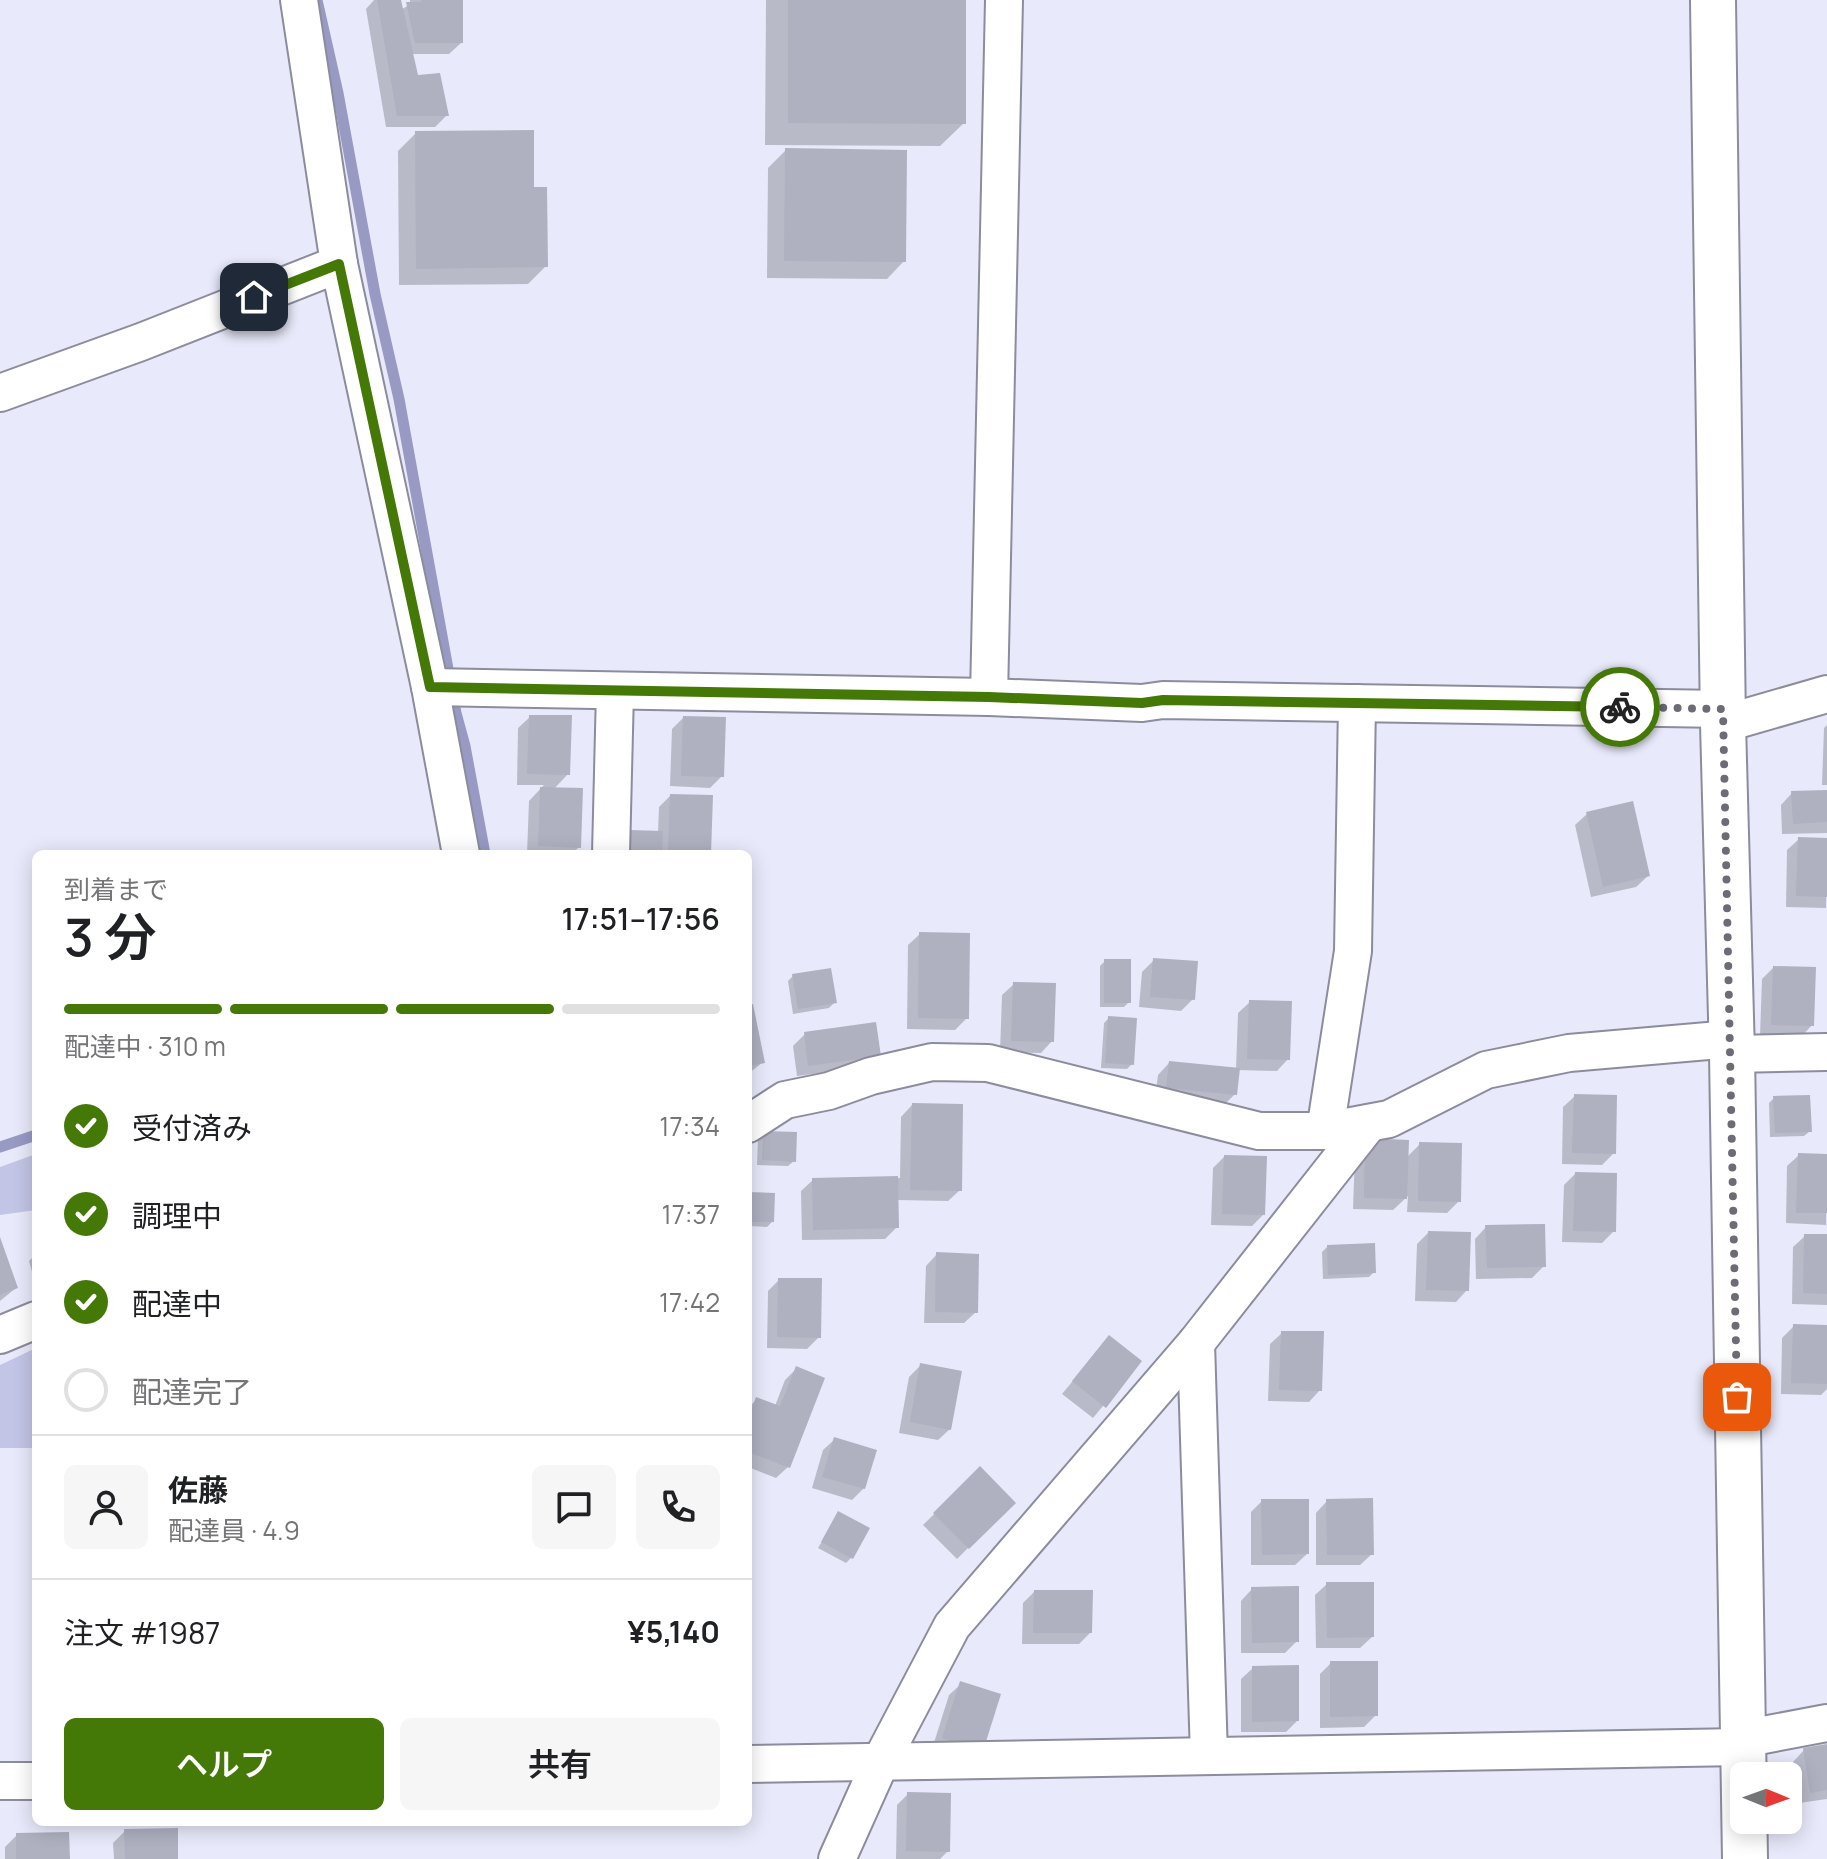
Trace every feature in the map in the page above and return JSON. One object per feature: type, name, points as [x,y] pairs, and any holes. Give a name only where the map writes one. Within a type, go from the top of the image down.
[{"type":"street","points":[[299,0],[339,264],[445,688],[461,850]]},
{"type":"street","points":[[989,697],[1004,0]]},
{"type":"street","points":[[1713,0],[1745,1859]]},
{"type":"street","points":[[0,393],[141,342],[339,264]]},
{"type":"street","points":[[445,688],[989,697],[1142,703],[1163,700],[1357,703],[1723,716],[1827,694]]},
{"type":"street","points":[[611,850],[615,691]]},
{"type":"street","points":[[1325,1131],[1353,951],[1357,703]]},
{"type":"street","points":[[752,1121],[785,1100],[932,1062],[988,1063],[1259,1131],[1325,1131],[1389,1119],[1486,1070],[1569,1053],[1731,1047],[1827,1052]]},
{"type":"street","points":[[837,1859],[881,1761],[952,1626],[1196,1343],[1369,1123]]},
{"type":"street","points":[[0,1335],[32,1322]]},
{"type":"street","points":[[1196,1343],[1209,1756]]},
{"type":"street","points":[[752,1764],[1742,1743],[1827,1723]]},
{"type":"street","points":[[0,1781],[32,1781]]},
{"type":"shaded area","points":[[32,1155],[32,1211],[0,1215],[0,1167]]},
{"type":"shaded area","points":[[32,1350],[32,1448],[0,1448],[0,1365]]},
{"type":"building","points":[[377,0],[401,0],[418,75],[440,73],[449,116],[397,116]]},
{"type":"building","points":[[463,0],[463,43],[415,43],[406,2]]},
{"type":"building","points":[[788,0],[966,0],[966,124],[788,123]]},
{"type":"building","points":[[534,130],[534,187],[547,187],[548,267],[416,269],[415,131]]},
{"type":"building","points":[[785,148],[907,150],[906,262],[784,261]]},
{"type":"building","points":[[529,715],[572,715],[570,775],[527,774]]},
{"type":"building","points":[[683,716],[726,717],[724,777],[681,776]]},
{"type":"building","points":[[540,787],[583,788],[581,848],[538,846]]},
{"type":"building","points":[[1827,790],[1827,822],[1793,824],[1791,791]]},
{"type":"building","points":[[670,794],[713,795],[711,850],[668,850]]},
{"type":"building","points":[[1633,801],[1650,876],[1603,887],[1586,812]]},
{"type":"building","points":[[629,830],[663,831],[662,850],[628,850]]},
{"type":"building","points":[[1798,837],[1827,838],[1827,897],[1796,896]]},
{"type":"building","points":[[919,932],[970,933],[969,1019],[918,1018]]},
{"type":"building","points":[[1153,958],[1198,961],[1195,1000],[1150,997]]},
{"type":"building","points":[[1104,959],[1131,959],[1131,1003],[1104,1003]]},
{"type":"building","points":[[1773,966],[1816,967],[1814,1026],[1771,1025]]},
{"type":"building","points":[[831,968],[837,1003],[798,1009],[792,974]]},
{"type":"building","points":[[1013,982],[1056,983],[1054,1042],[1011,1041]]},
{"type":"building","points":[[1249,1000],[1292,1001],[1290,1060],[1247,1059]]},
{"type":"building","points":[[752,1004],[765,1063],[752,1065]]},
{"type":"building","points":[[1108,1016],[1137,1018],[1134,1065],[1105,1063]]},
{"type":"building","points":[[876,1022],[881,1056],[808,1066],[804,1032]]},
{"type":"building","points":[[1169,1061],[1240,1068],[1237,1095],[1166,1088]]},
{"type":"building","points":[[1574,1094],[1617,1095],[1616,1154],[1572,1153]]},
{"type":"building","points":[[1810,1095],[1812,1132],[1775,1133],[1773,1096]]},
{"type":"building","points":[[912,1103],[963,1104],[962,1191],[910,1190]]},
{"type":"building","points":[[763,1131],[797,1132],[796,1162],[762,1160]]},
{"type":"building","points":[[1365,1138],[1409,1140],[1407,1199],[1364,1198]]},
{"type":"building","points":[[1419,1142],[1462,1143],[1461,1202],[1418,1201]]},
{"type":"building","points":[[1798,1153],[1827,1154],[1827,1213],[1796,1213]]},
{"type":"building","points":[[1224,1155],[1267,1156],[1265,1215],[1222,1214]]},
{"type":"building","points":[[1575,1172],[1617,1173],[1616,1232],[1573,1231]]},
{"type":"building","points":[[898,1176],[899,1228],[813,1230],[812,1178]]},
{"type":"building","points":[[752,1192],[775,1193],[774,1222],[752,1222]]},
{"type":"building","points":[[1545,1224],[1546,1267],[1487,1268],[1485,1225]]},
{"type":"building","points":[[1428,1231],[1471,1232],[1469,1291],[1426,1290]]},
{"type":"building","points":[[1804,1234],[1827,1234],[1827,1294],[1803,1293]]},
{"type":"building","points":[[0,1237],[18,1288],[0,1295]]},
{"type":"building","points":[[1375,1243],[1376,1273],[1328,1275],[1327,1245]]},
{"type":"building","points":[[936,1252],[979,1254],[978,1313],[935,1312]]},
{"type":"building","points":[[778,1278],[822,1278],[821,1338],[777,1337]]},
{"type":"building","points":[[1793,1324],[1827,1325],[1827,1384],[1791,1383]]},
{"type":"building","points":[[1281,1331],[1324,1331],[1322,1391],[1279,1390]]},
{"type":"building","points":[[1109,1335],[1142,1361],[1106,1408],[1072,1381]]},
{"type":"building","points":[[920,1363],[962,1371],[951,1430],[910,1422]]},
{"type":"building","points":[[796,1366],[825,1378],[790,1468],[752,1454],[752,1408],[756,1397],[780,1406]]},
{"type":"building","points":[[834,1437],[877,1450],[865,1489],[822,1477]]},
{"type":"building","points":[[980,1466],[1016,1503],[969,1549],[933,1513]]},
{"type":"building","points":[[1373,1498],[1374,1555],[1327,1555],[1326,1499]]},
{"type":"building","points":[[1261,1499],[1309,1499],[1309,1554],[1262,1555]]},
{"type":"building","points":[[838,1511],[870,1528],[853,1559],[821,1542]]},
{"type":"building","points":[[1326,1582],[1374,1582],[1374,1637],[1327,1638]]},
{"type":"building","points":[[1299,1586],[1299,1642],[1252,1643],[1251,1587]]},
{"type":"building","points":[[1034,1590],[1093,1590],[1092,1633],[1033,1633]]},
{"type":"building","points":[[1330,1661],[1378,1661],[1378,1716],[1330,1717]]},
{"type":"building","points":[[1299,1665],[1299,1721],[1252,1722],[1252,1666]]},
{"type":"building","points":[[960,1681],[1001,1694],[983,1751],[942,1738]]},
{"type":"building","points":[[1827,1744],[1827,1790],[1810,1793],[1803,1748]]},
{"type":"building","points":[[907,1792],[951,1793],[950,1852],[906,1851]]},
{"type":"building","points":[[178,1828],[178,1859],[125,1859],[124,1829]]},
{"type":"building","points":[[69,1832],[70,1859],[16,1859],[16,1833]]},
{"type":"waterway","points":[[317,0],[399,399],[484,850]]},
{"type":"waterway","points":[[0,1147],[32,1136]]},
{"type":"way so far","points":[[1620,707],[1723,709],[1737,1397]]},
{"type":"route","points":[[254,297],[339,264],[430,687],[989,697],[1142,703],[1163,700],[1620,707]]}]
